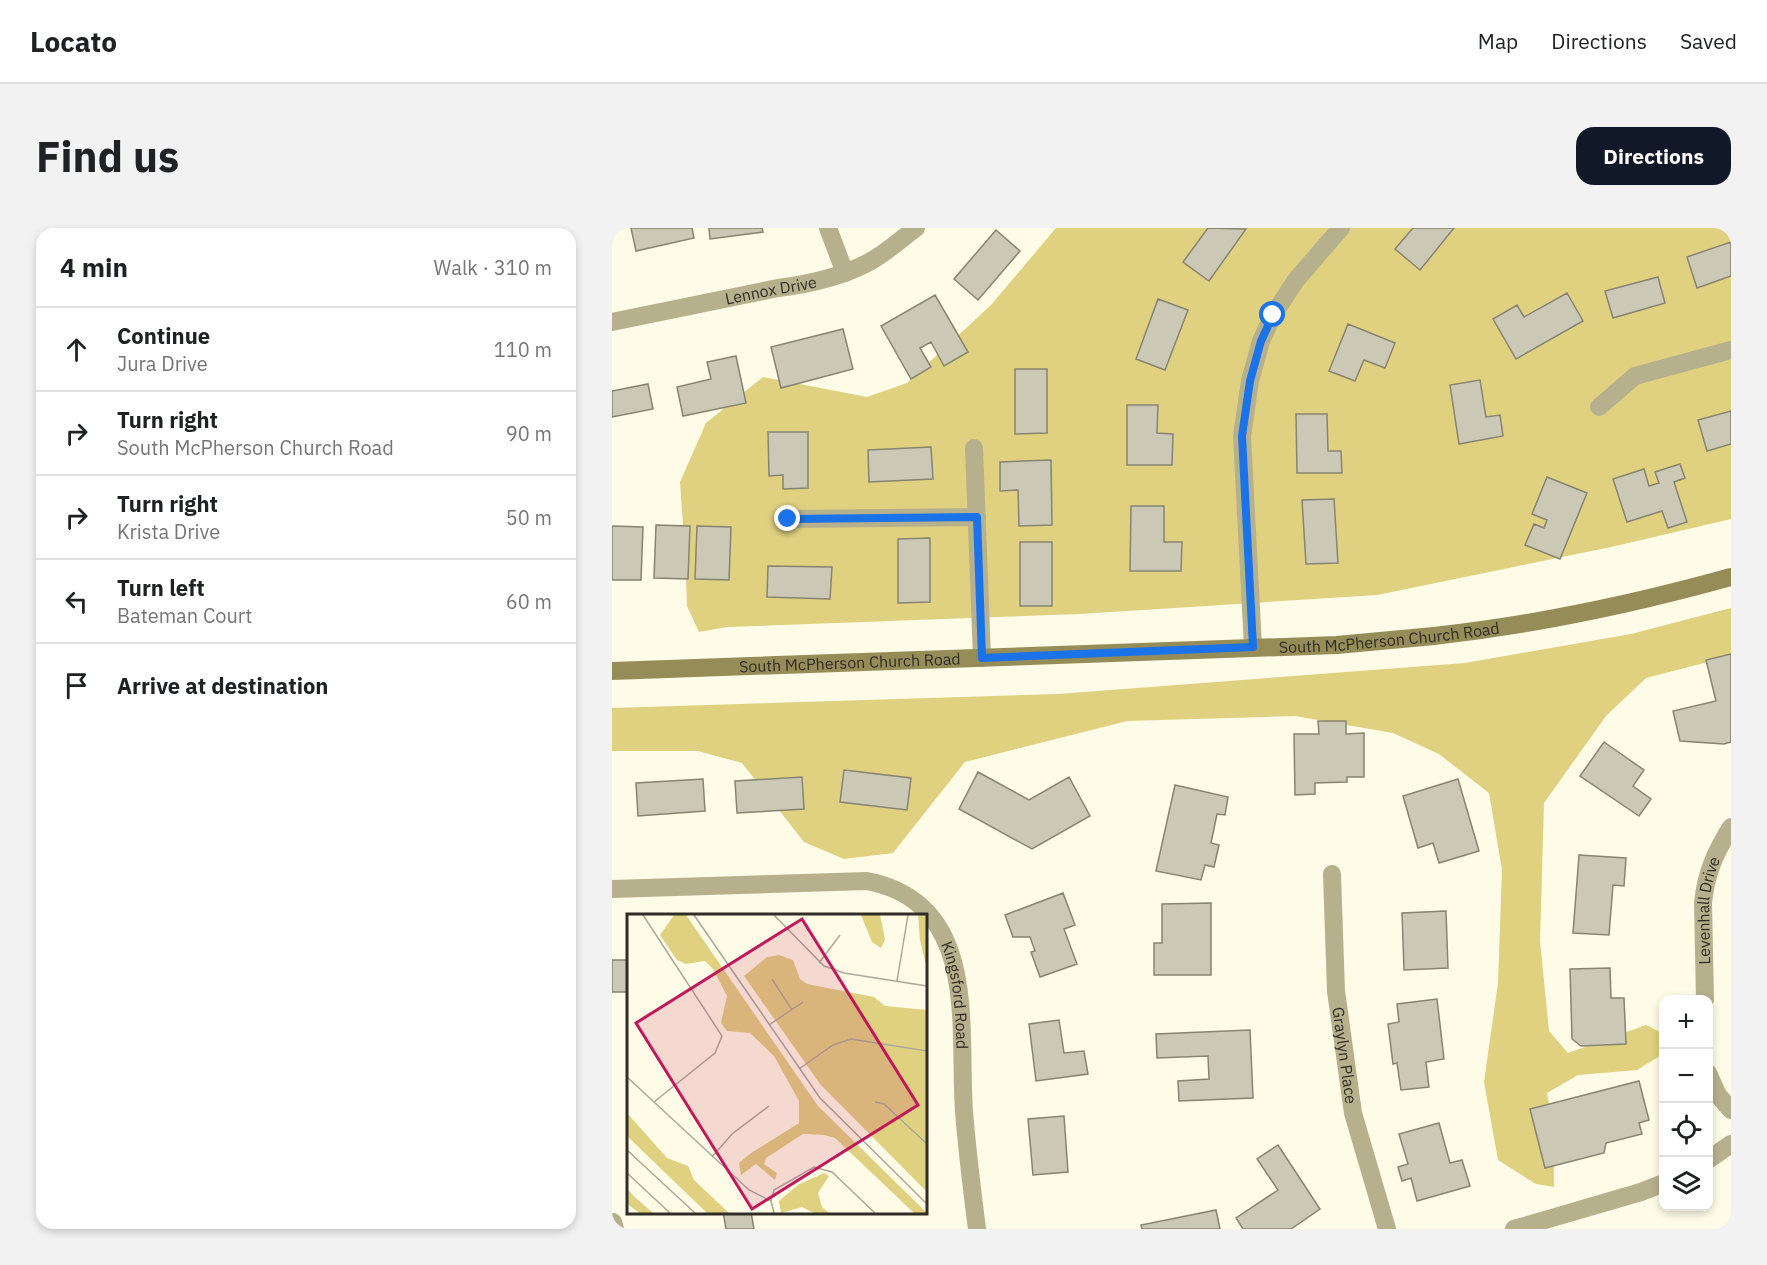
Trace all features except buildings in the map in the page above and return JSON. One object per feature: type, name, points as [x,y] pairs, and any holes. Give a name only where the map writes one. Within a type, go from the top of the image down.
[{"type":"main road","name":"South McPherson Church Road","points":[[612,671],[1348,644],[1435,636],[1518,624],[1615,606],[1731,577]]},
{"type":"street","points":[[828,228],[845,273]]},
{"type":"street","name":"Lennox Drive","points":[[612,322],[806,285],[845,273],[871,261],[916,228]]},
{"type":"street","points":[[1253,647],[1242,436],[1250,381],[1261,341],[1273,315],[1296,280],[1341,228]]},
{"type":"street","points":[[1599,407],[1635,376],[1731,350]]},
{"type":"street","points":[[974,448],[982,658]]},
{"type":"street","points":[[788,519],[977,517]]},
{"type":"street","name":"Levenhall Drive","points":[[1705,995],[1704,889],[1711,862],[1731,827]]},
{"type":"street","name":"Graylyn Place","points":[[1332,874],[1336,991],[1353,1113],[1387,1229]]},
{"type":"street","name":"Kingsford Road","points":[[612,889],[854,880],[881,884],[901,893],[925,910],[942,931],[956,968],[961,1008],[964,1111],[977,1229]]},
{"type":"street","points":[[1713,1084],[1718,1095],[1731,1110]]},
{"type":"street","points":[[1712,1157],[1731,1144]]},
{"type":"street","points":[[1514,1229],[1659,1185]]},
{"type":"shaded area","points":[[1056,228],[1731,228],[1731,519],[1611,547],[1377,595],[1080,614],[727,627],[699,632],[687,606],[680,482],[706,423],[763,377],[867,397],[907,383],[991,305]]},
{"type":"shaded area","points":[[1731,608],[1731,656],[1646,678],[1606,716],[1544,803],[1540,941],[1549,1031],[1568,1053],[1646,1025],[1659,1032],[1659,1056],[1637,1070],[1578,1075],[1547,1093],[1554,1132],[1554,1187],[1536,1184],[1498,1160],[1484,1082],[1498,983],[1502,870],[1489,793],[1439,754],[1393,733],[1295,716],[1127,721],[965,762],[893,853],[844,859],[804,842],[742,763],[698,751],[612,751],[612,708],[1058,694],[1465,663],[1631,634]]},
{"type":"route","points":[[788,519],[977,517],[982,658],[1253,647],[1242,436],[1250,381],[1261,341],[1273,315]]}]
